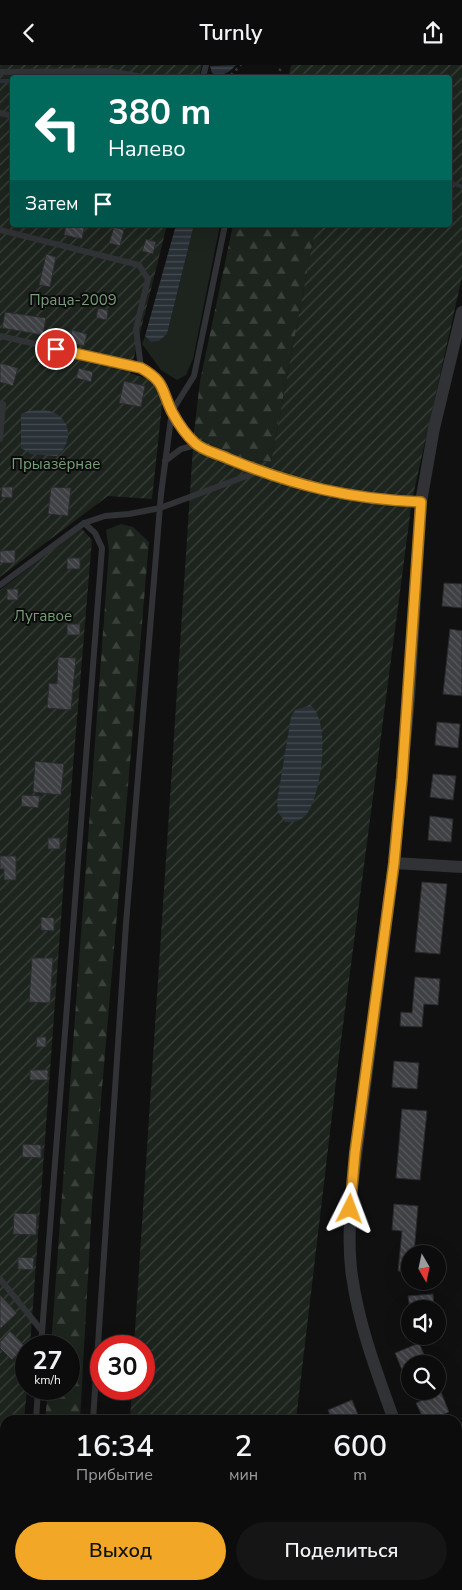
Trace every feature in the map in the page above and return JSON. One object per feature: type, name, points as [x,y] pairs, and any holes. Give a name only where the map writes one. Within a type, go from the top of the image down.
[{"type":"street","points":[[392,1415],[369,1349],[356,1299],[351,1266],[350,1223],[353,1166],[394,863],[410,699],[421,502],[434,428],[462,313]]},
{"type":"street","points":[[394,863],[462,867]]},
{"type":"lane","points":[[2,71],[108,71],[131,75]]},
{"type":"lane","points":[[93,1415],[125,934],[165,461],[172,411],[194,376],[225,227]]},
{"type":"lane","points":[[0,230],[139,265],[148,279],[136,329],[141,368]]},
{"type":"lane","points":[[0,336],[141,368],[161,384],[172,411],[196,445],[260,471],[337,494],[362,498],[421,502]]},
{"type":"lane","points":[[0,439],[3,404]]},
{"type":"lane","points":[[165,461],[181,449],[196,445]]},
{"type":"lane","points":[[0,585],[84,523],[105,516],[160,508],[260,471]]},
{"type":"lane","points":[[42,1335],[102,548],[95,533],[84,523]]},
{"type":"lane","points":[[0,1279],[42,1331]]},
{"type":"lane","points":[[36,1415],[37,1400]]},
{"type":"path","points":[[231,75],[241,65]]},
{"type":"green space","points":[[0,65],[202,65],[200,75],[10,75],[10,227],[166,227],[130,373],[151,380],[163,396],[152,499],[108,496],[0,577]]},
{"type":"green space","points":[[291,65],[462,65],[462,277],[412,500],[339,1056],[297,1415],[130,1415],[131,1400],[155,1400],[155,1335],[135,1335],[194,432],[211,445],[239,458],[271,462],[316,227],[452,227],[452,75],[288,75]]},
{"type":"green space","points":[[194,227],[220,227],[193,359],[186,375],[177,380],[161,370],[142,344],[145,336],[151,342],[159,341],[167,334]]},
{"type":"green space","points":[[233,227],[316,227],[271,462],[239,458],[211,445],[194,432],[200,381]]},
{"type":"green space","points":[[121,524],[133,527],[149,542],[92,1205],[80,1415],[45,1415],[47,1400],[80,1400],[80,1335],[52,1335],[109,550],[106,530]]},
{"type":"green space","name":"Лугавое","points":[[81,528],[92,540],[66,851],[31,1335],[15,1335],[15,1400],[26,1400],[24,1415],[0,1415],[0,590]]},
{"type":"shaded area","points":[[236,65],[228,72],[219,75],[212,73],[210,66]]},
{"type":"shaded area","points":[[175,227],[194,227],[167,334],[159,341],[151,342],[145,336]]},
{"type":"shaded area","points":[[28,411],[49,411],[59,415],[67,426],[68,439],[66,445],[57,456],[31,454],[21,448],[21,414]]},
{"type":"shaded area","points":[[310,705],[317,713],[321,726],[322,759],[320,776],[316,792],[306,815],[296,821],[285,822],[278,812],[277,802],[291,717],[295,710]]},
{"type":"building","points":[[66,227],[85,227],[82,239],[64,235]]},
{"type":"building","points":[[114,227],[124,230],[120,246],[109,243]]},
{"type":"building","points":[[146,239],[156,242],[153,254],[142,251]]},
{"type":"building","points":[[46,254],[56,257],[50,287],[39,285]]},
{"type":"building","points":[[98,308],[108,310],[107,320],[96,318]]},
{"type":"building","points":[[5,312],[46,318],[43,335],[2,328]]},
{"type":"building","points":[[72,330],[87,334],[84,346],[69,343]]},
{"type":"building","points":[[0,363],[18,368],[13,386],[0,382]]},
{"type":"building","points":[[79,368],[93,372],[91,382],[76,378]]},
{"type":"building","points":[[124,381],[145,386],[141,407],[119,403]]},
{"type":"building","points":[[2,487],[13,487],[12,498],[1,497]]},
{"type":"building","points":[[51,487],[71,488],[68,516],[48,514]]},
{"type":"building","points":[[15,550],[15,563],[0,563],[0,551]]},
{"type":"building","points":[[67,558],[80,558],[80,569],[67,569]]},
{"type":"building","points":[[444,583],[462,584],[462,608],[442,606]]},
{"type":"building","points":[[7,589],[18,589],[18,600],[7,600]]},
{"type":"building","points":[[67,624],[80,624],[80,635],[67,635]]},
{"type":"building","points":[[450,629],[462,631],[462,696],[443,694]]},
{"type":"building","points":[[58,657],[76,658],[71,710],[47,708],[49,683],[57,684]]},
{"type":"building","points":[[437,722],[460,724],[458,748],[435,745]]},
{"type":"building","points":[[35,761],[64,764],[61,795],[33,792]]},
{"type":"building","points":[[433,774],[456,776],[453,800],[430,797]]},
{"type":"building","points":[[22,795],[40,796],[38,808],[21,806]]},
{"type":"building","points":[[430,816],[453,819],[451,842],[428,840]]},
{"type":"building","points":[[48,838],[60,838],[60,849],[48,849]]},
{"type":"building","points":[[0,856],[16,856],[16,880],[4,880],[4,869],[0,869]]},
{"type":"building","points":[[422,882],[447,884],[440,954],[415,952]]},
{"type":"building","points":[[41,917],[54,918],[54,931],[41,930]]},
{"type":"building","points":[[32,958],[53,958],[50,1003],[29,1002]]},
{"type":"building","points":[[415,977],[440,979],[438,1005],[424,1004],[422,1027],[400,1026],[401,1012],[412,1013]]},
{"type":"building","points":[[37,1037],[46,1037],[46,1047],[36,1047]]},
{"type":"building","points":[[394,1061],[419,1063],[417,1089],[392,1087]]},
{"type":"building","points":[[30,1070],[48,1070],[48,1080],[30,1080]]},
{"type":"building","points":[[402,1109],[427,1111],[420,1180],[396,1178]]},
{"type":"building","points":[[23,1144],[41,1145],[41,1158],[22,1157]]},
{"type":"building","points":[[394,1204],[418,1206],[415,1245],[401,1245],[401,1271],[398,1271],[402,1231],[392,1230]]},
{"type":"building","points":[[14,1213],[37,1214],[36,1235],[13,1234]]},
{"type":"building","points":[[18,1257],[34,1258],[33,1270],[18,1269]]},
{"type":"building","points":[[433,1294],[433,1300],[409,1300],[408,1296]]},
{"type":"building","points":[[0,1295],[17,1313],[0,1329]]},
{"type":"building","points":[[10,1331],[15,1336],[15,1357],[12,1360],[0,1348],[0,1342]]},
{"type":"building","points":[[414,1345],[420,1345],[424,1355],[401,1355],[401,1367],[395,1353]]},
{"type":"building","points":[[352,1400],[358,1415],[330,1415],[328,1410]]},
{"type":"building","points":[[423,1400],[444,1400],[449,1412],[442,1415],[422,1415],[416,1403]]},
{"type":"waterway","points":[[0,81],[10,81]]},
{"type":"waterway","points":[[452,183],[462,187]]},
{"type":"route","points":[[56,349],[141,368],[149,373],[161,384],[172,411],[196,445],[260,471],[316,489],[362,498],[421,502],[410,699],[394,863],[353,1166],[350,1209]]},
{"type":"park label","name":"Праца-2009","points":[[73,300]]},
{"type":"park label","name":"Прыазёрнае","points":[[56,464]]}]
